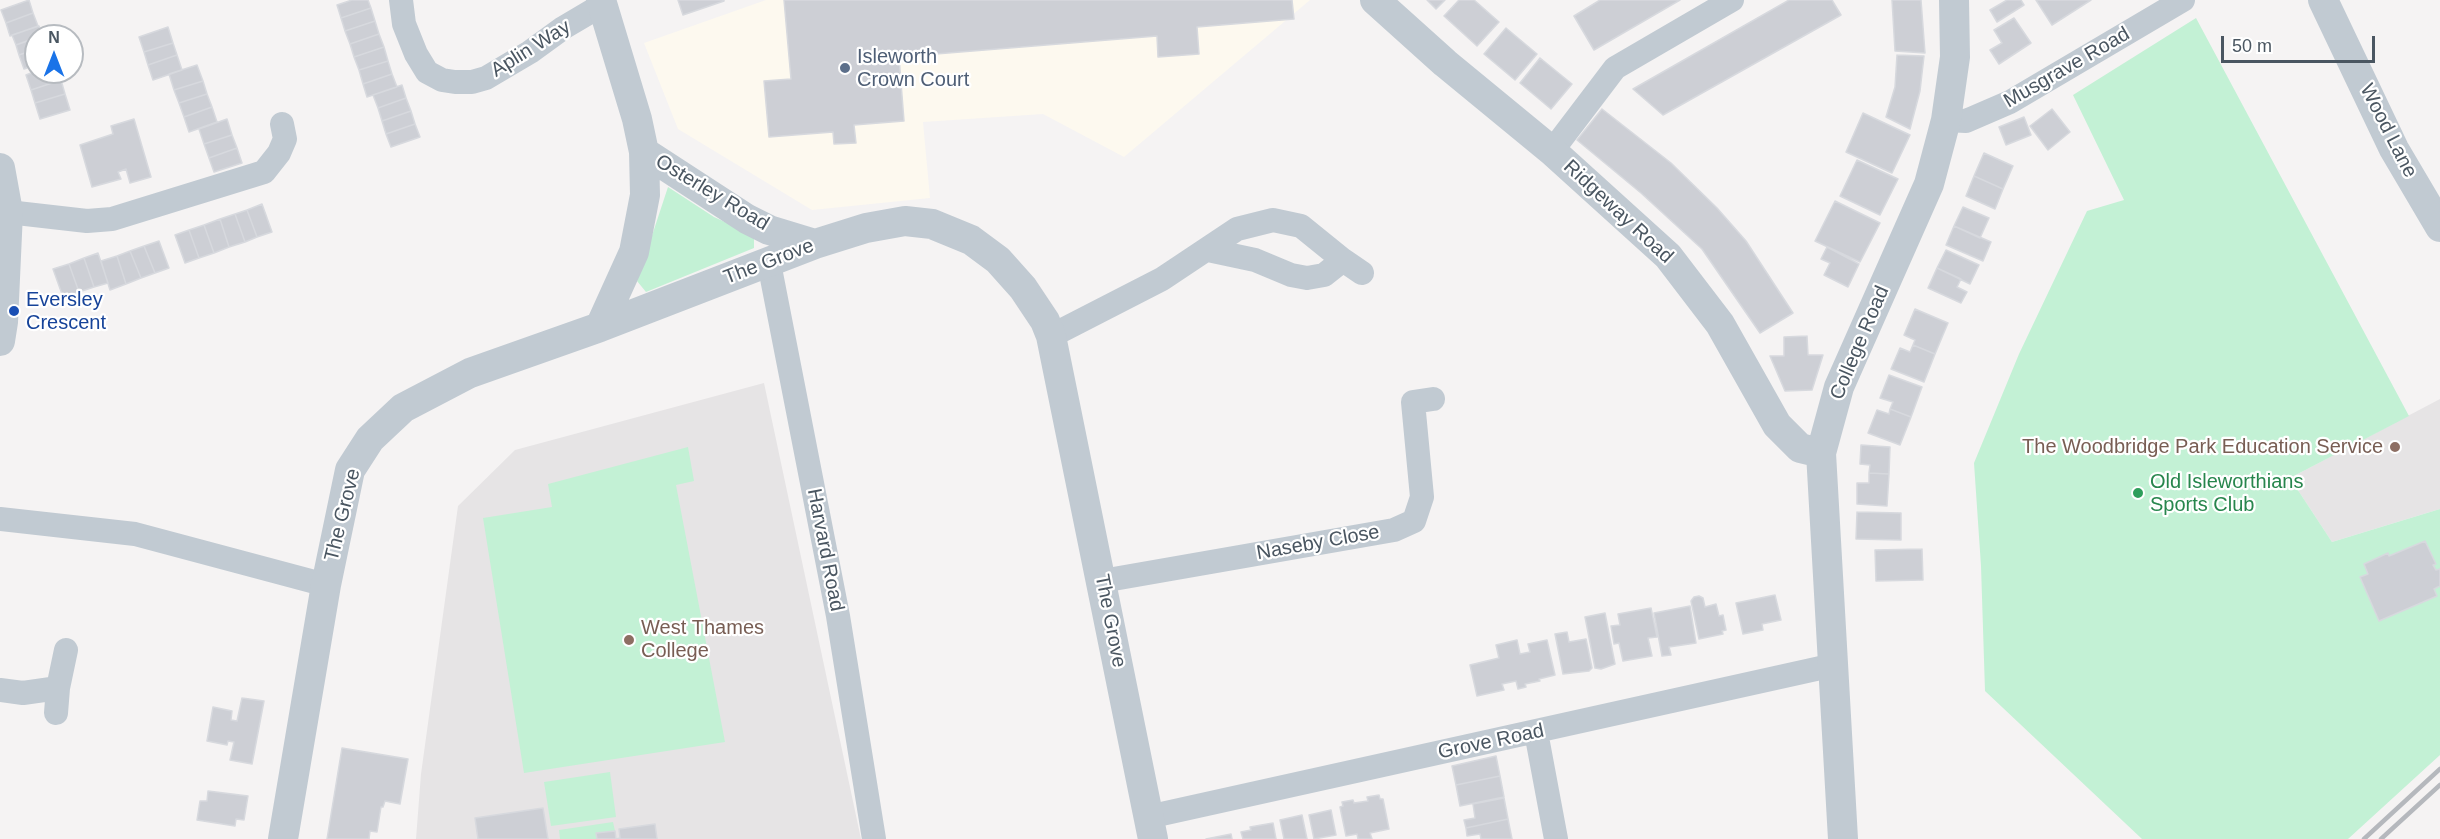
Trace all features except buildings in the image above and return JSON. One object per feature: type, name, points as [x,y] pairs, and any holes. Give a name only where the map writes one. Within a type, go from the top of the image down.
[{"type":"street","name":"Aplin Way","points":[[401,0],[404,24],[427,72],[442,80],[455,82],[472,82],[486,78],[530,52],[601,2]]},
{"type":"street","name":"Ridgeway Road","points":[[1375,0],[1445,63],[1552,151],[1668,256],[1720,324],[1777,425],[1800,448],[1821,453]]},
{"type":"street","points":[[1552,151],[1614,68],[1732,0]]},
{"type":"street","name":"College Road","points":[[1843,839],[1821,453],[1839,387],[1929,184],[1946,120],[1955,57],[1954,0]]},
{"type":"street","name":"Musgrave Road","points":[[1946,120],[1966,121],[2010,102],[2183,0]]},
{"type":"street","name":"Wood Lane","points":[[2324,0],[2394,149],[2440,227]]},
{"type":"street","name":"Osterley Road","points":[[600,327],[634,252],[645,195],[644,152],[628,87],[601,2]]},
{"type":"street","points":[[8,212],[87,221],[112,219],[264,172],[279,153],[285,139],[282,124]]},
{"type":"street","name":"Osterley Road","points":[[644,152],[747,219],[769,230],[815,244]]},
{"type":"street","points":[[0,168],[8,212],[3,322],[0,341]]},
{"type":"street","points":[[1052,336],[1162,279],[1237,229],[1273,220],[1301,226],[1352,266],[1307,278],[1291,275],[1255,260],[1208,250]]},
{"type":"street","name":"The Grove","points":[[283,839],[326,585],[350,470],[370,439],[378,431],[403,408],[470,373],[600,327],[815,244],[866,228],[905,221],[932,224],[971,240],[998,260],[1023,288],[1052,336],[1151,828]]},
{"type":"street","name":"Harvard Road","points":[[769,262],[837,616],[874,839]]},
{"type":"street","name":"Naseby Close","points":[[1102,581],[1394,530],[1414,521],[1422,497],[1419,396]]},
{"type":"street","points":[[0,519],[135,534],[326,585]]},
{"type":"street","points":[[56,713],[58,688],[66,650]]},
{"type":"street","name":"Grove Road","points":[[1151,828],[1536,732],[1834,665]]},
{"type":"street","points":[[0,690],[23,693],[58,688]]},
{"type":"street","points":[[1536,732],[1556,839]]},
{"type":"shaded area","points":[[766,0],[1310,0],[1124,157],[1043,114],[923,122],[930,198],[812,210],[678,129],[644,43]]},
{"type":"shaded area","name":"West Thames College","points":[[764,383],[861,839],[416,839],[421,774],[458,506],[515,450]]},
{"type":"shaded area","name":"The Woodbridge Park Education Service","points":[[2440,399],[2440,509],[2332,542],[2290,478]]},
{"type":"green space","name":"Old Isleworthians Sports Club","points":[[2196,18],[2409,416],[2290,478],[2332,542],[2440,509],[2440,755],[2348,839],[2142,839],[1985,691],[1981,566],[1974,463],[2019,354],[2087,211],[2124,200],[2073,95]]},
{"type":"green space","points":[[668,187],[714,217],[754,235],[754,248],[646,292],[637,281]]},
{"type":"green space","points":[[688,447],[694,481],[676,485],[725,742],[524,773],[483,518],[552,507],[548,484]]},
{"type":"green space","points":[[610,772],[616,817],[551,826],[544,782]]},
{"type":"green space","points":[[613,822],[615,831],[596,833],[597,839],[560,839],[559,830]]},
{"type":"railway","points":[[2364,839],[2440,769]]},
{"type":"railway","points":[[2381,839],[2440,785]]},
{"type":"place","name":"Isleworth Crown Court","points":[[845,68]]},
{"type":"place","name":"Eversley Crescent","points":[[14,311]]},
{"type":"place","name":"The Woodbridge Park Education Service","points":[[2395,447]]},
{"type":"place","name":"Old Isleworthians Sports Club","points":[[2138,493]]},
{"type":"place","name":"West Thames College","points":[[629,640]]}]
